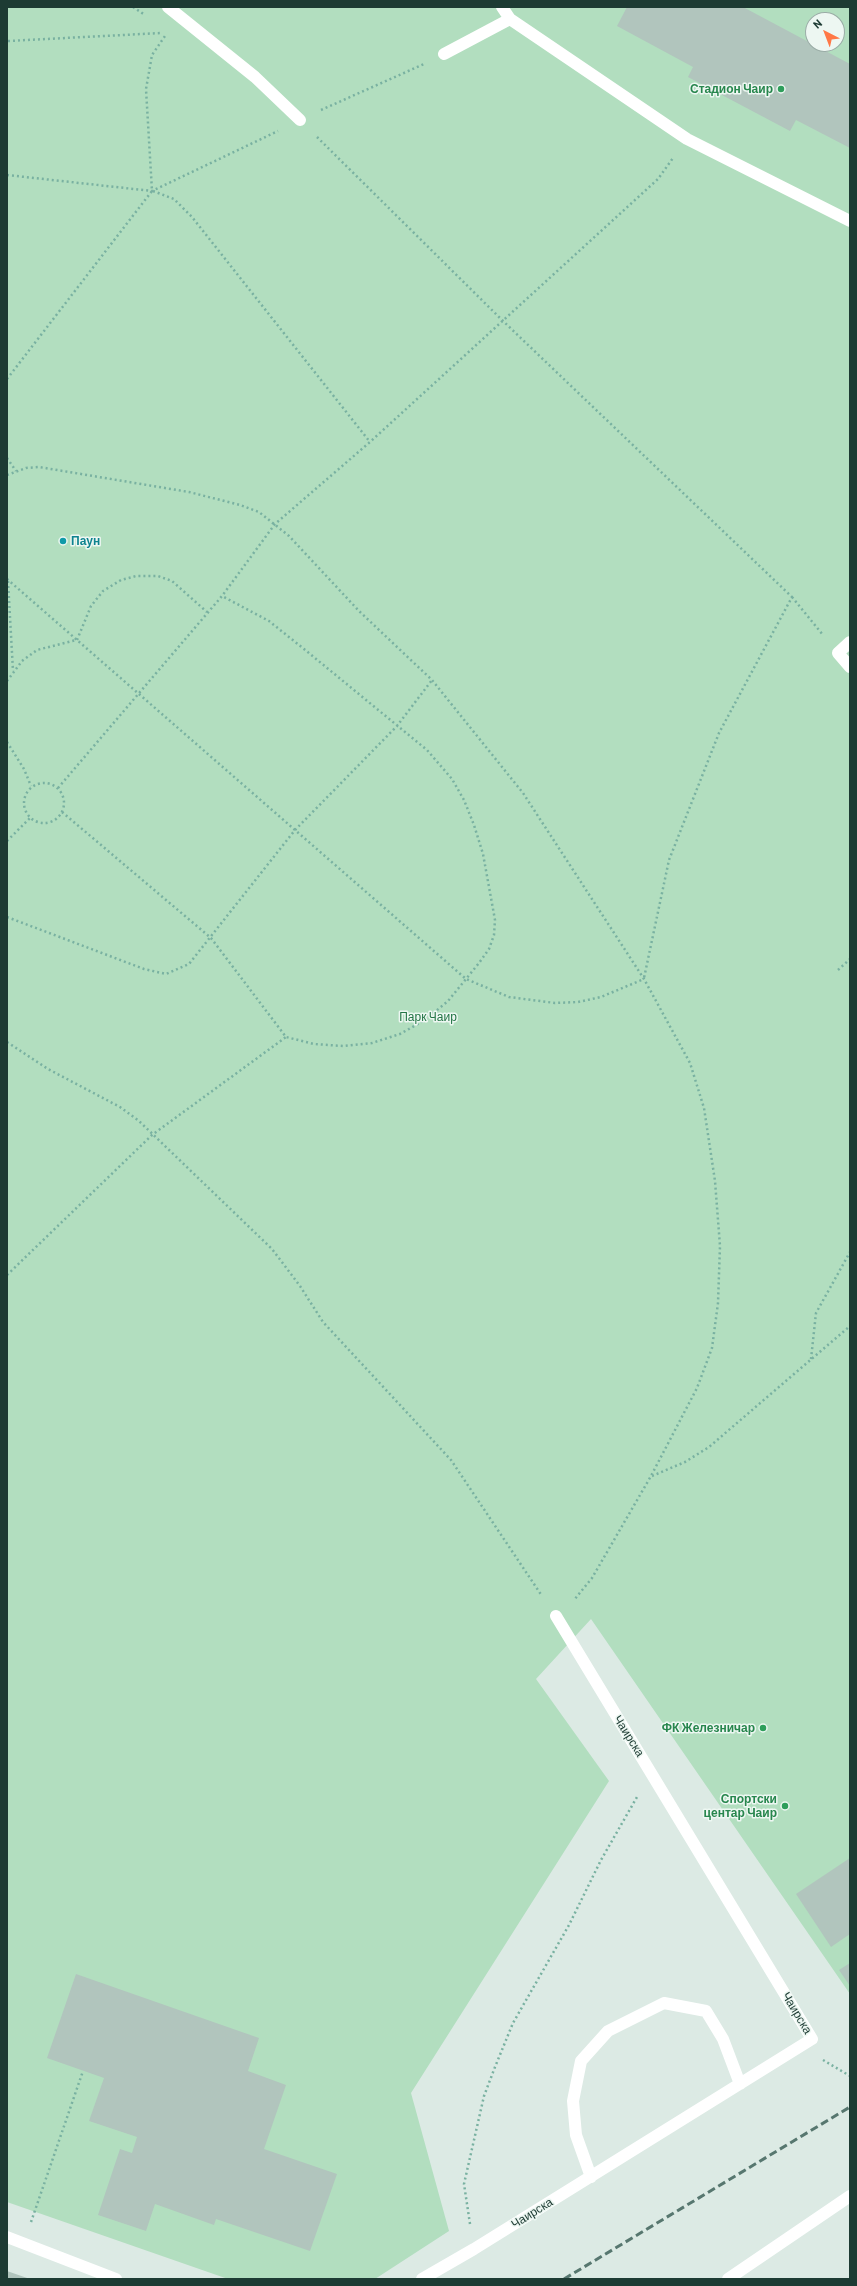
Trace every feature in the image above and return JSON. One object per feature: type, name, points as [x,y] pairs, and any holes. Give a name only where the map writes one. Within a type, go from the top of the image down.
[{"type":"street","points":[[168,7],[255,77],[300,120]]},
{"type":"street","points":[[502,7],[510,19],[687,139],[850,221]]},
{"type":"street","points":[[444,54],[510,19]]},
{"type":"street","points":[[850,642],[838,653],[850,667]]},
{"type":"street","name":"Чаирска","points":[[422,2279],[591,2177],[812,2039],[556,1616]]},
{"type":"street","points":[[591,2177],[576,2135],[573,2101],[581,2061],[608,2032],[664,2003],[706,2011],[723,2039],[740,2084]]},
{"type":"street","points":[[728,2279],[850,2196]]},
{"type":"street","points":[[7,2237],[116,2279]]},
{"type":"path","points":[[8,41],[168,32],[152,55],[146,88],[152,191]]},
{"type":"path","points":[[7,378],[152,191],[300,120],[444,54]]},
{"type":"path","points":[[300,120],[503,320],[792,597],[838,653]]},
{"type":"path","points":[[58,788],[222,596],[275,524],[370,442],[658,178],[687,139]]},
{"type":"path","points":[[7,174],[152,191],[174,199],[192,217],[370,442]]},
{"type":"path","points":[[7,458],[16,471]]},
{"type":"path","points":[[7,475],[16,471],[39,467],[53,468],[189,492],[240,505],[259,512],[289,536],[359,611],[432,680],[523,793],[644,979],[690,1063],[704,1108],[715,1181],[720,1246],[718,1303],[712,1348],[697,1388],[652,1476],[592,1578],[575,1600],[556,1616],[451,1460],[323,1322],[300,1286],[272,1250],[139,1121],[120,1108],[48,1069],[7,1042]]},
{"type":"path","points":[[77,640],[81,625],[91,606],[103,591],[121,580],[136,576],[158,576],[172,581],[207,612]]},
{"type":"path","points":[[8,580],[466,979],[508,997],[555,1003],[578,1002],[601,997],[644,979]]},
{"type":"path","points":[[8,580],[13,671]]},
{"type":"path","points":[[62,812],[210,938],[286,1037],[314,1044],[343,1046],[379,1041],[400,1034],[425,1020],[448,1001],[489,949],[494,935],[495,920],[483,854],[464,800],[452,779],[427,750],[270,621],[222,596]]},
{"type":"path","points":[[644,979],[669,860],[719,733],[792,597]]},
{"type":"path","points":[[7,681],[22,661],[37,650],[51,645],[77,640]]},
{"type":"path","points":[[7,917],[121,961],[166,974],[189,964],[295,830],[397,726],[432,680]]},
{"type":"path","points":[[7,742],[24,769],[31,786],[24,801],[26,813],[35,821],[47,823],[53,821],[62,812],[64,799],[58,788],[46,783],[31,786]]},
{"type":"path","points":[[7,841],[30,818]]},
{"type":"path","points":[[838,970],[850,959]]},
{"type":"path","points":[[7,1275],[152,1135],[286,1037]]},
{"type":"path","points":[[811,1359],[816,1313],[850,1252]]},
{"type":"path","points":[[652,1476],[685,1462],[709,1447],[850,1326]]},
{"type":"path","points":[[471,2229],[464,2184],[484,2096],[495,2067],[513,2023],[569,1925],[601,1860],[651,1771]]},
{"type":"path","points":[[812,2039],[824,2062],[850,2076]]},
{"type":"path","points":[[30,2223],[83,2071]]},
{"type":"green space","name":"Парк Чаир","points":[[7,7],[850,7],[850,1994],[591,1619],[536,1679],[609,1781],[411,2093],[449,2231],[375,2279],[228,2279],[7,2202]]},
{"type":"building","name":"Стадион Чаир","points":[[627,7],[743,7],[805,40],[805,52],[827,52],[850,64],[850,148],[796,120],[790,131],[688,77],[693,67],[617,26]]},
{"type":"building","points":[[850,1858],[850,1934],[831,1947],[796,1894]]},
{"type":"building","points":[[850,1963],[850,1986],[839,1970]]},
{"type":"building","points":[[76,1974],[259,2038],[248,2071],[286,2085],[264,2149],[337,2174],[310,2251],[216,2219],[214,2225],[155,2204],[146,2231],[98,2215],[120,2149],[132,2153],[137,2137],[89,2121],[104,2078],[47,2058]]},
{"type":"building","points":[[7,2271],[30,2279],[7,2279]]},
{"type":"railway","points":[[564,2279],[850,2107]]},
{"type":"place","name":"Стадион Чаир","points":[[781,89]]},
{"type":"place","name":"Паун","points":[[63,541]]},
{"type":"place","name":"ФК Железничар","points":[[763,1728]]},
{"type":"place","name":"Спортски центар Чаир","points":[[785,1806]]}]
